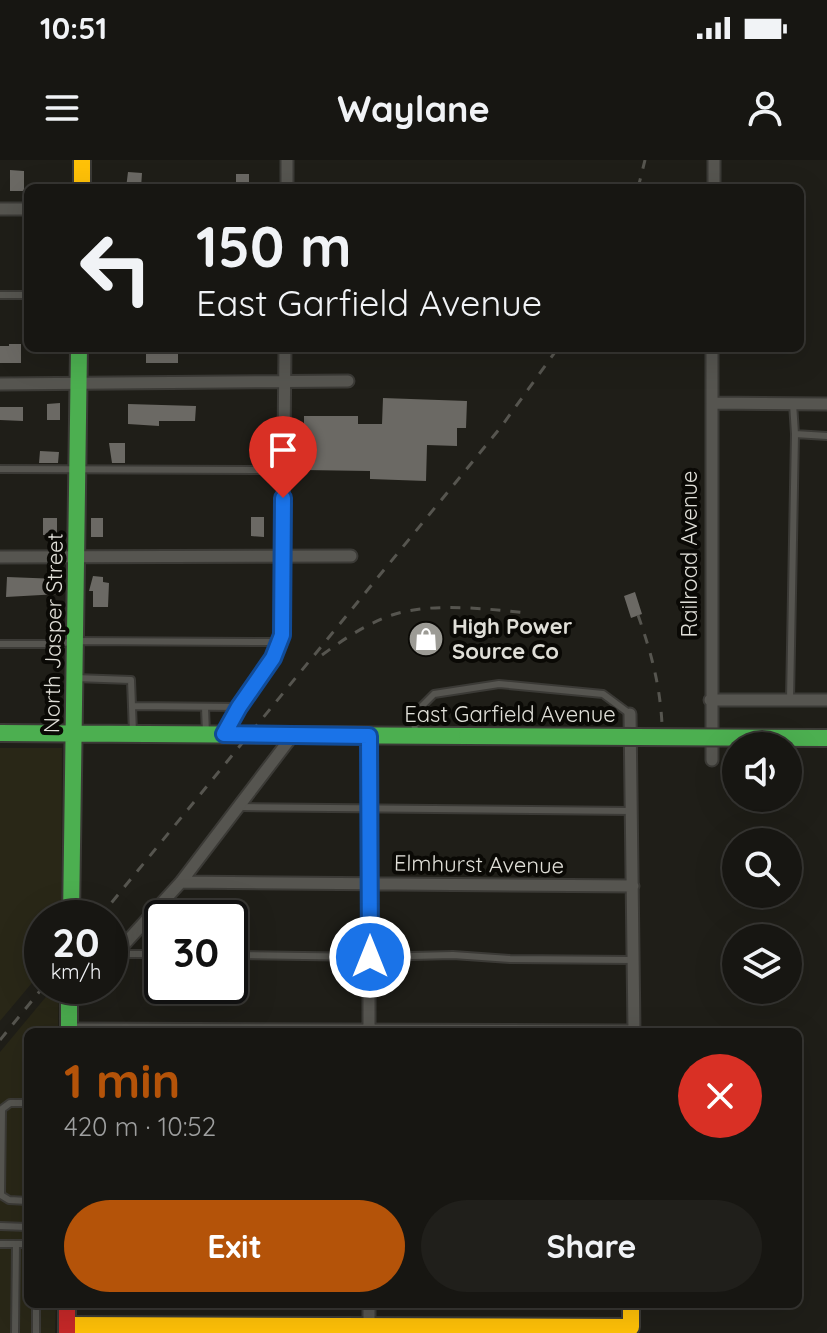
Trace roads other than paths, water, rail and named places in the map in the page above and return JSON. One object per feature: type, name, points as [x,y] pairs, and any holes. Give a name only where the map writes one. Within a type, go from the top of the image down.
[{"type":"street","points":[[82,160],[82,184]]},
{"type":"street","points":[[287,160],[287,184]]},
{"type":"street","points":[[714,160],[714,184]]},
{"type":"street","points":[[0,209],[24,209]]},
{"type":"street","name":"North Jasper Street","points":[[71,900],[79,352]]},
{"type":"street","points":[[224,734],[273,658],[282,635],[285,352]]},
{"type":"street","name":"Railroad Avenue","points":[[712,352],[712,760]]},
{"type":"street","points":[[0,384],[348,381]]},
{"type":"street","points":[[712,403],[827,404]]},
{"type":"street","points":[[0,557],[351,556]]},
{"type":"street","points":[[710,700],[827,700]]},
{"type":"street","points":[[630,714],[634,1028]]},
{"type":"street","name":"East Garfield Avenue","points":[[0,733],[827,738]]},
{"type":"street","points":[[128,940],[181,882],[293,735]]},
{"type":"street","points":[[369,736],[369,1028]]},
{"type":"street","name":"Elmhurst Avenue","points":[[181,882],[633,886]]},
{"type":"street","points":[[69,1005],[69,1028]]},
{"type":"street","points":[[67,1308],[67,1329],[369,1330],[631,1330],[631,1308]]},
{"type":"street","points":[[369,1308],[369,1330]]},
{"type":"lane","points":[[0,295],[24,295]]},
{"type":"lane","points":[[790,700],[793,403]]},
{"type":"lane","points":[[795,434],[827,436]]},
{"type":"lane","points":[[0,469],[284,470]]},
{"type":"lane","points":[[0,644],[75,641],[279,642]]},
{"type":"lane","points":[[75,678],[131,680],[133,733]]},
{"type":"lane","points":[[415,736],[414,714],[434,694],[499,684],[603,694],[630,714]]},
{"type":"lane","points":[[132,706],[239,707]]},
{"type":"lane","points":[[205,707],[206,734]]},
{"type":"lane","points":[[238,807],[632,811]]},
{"type":"lane","points":[[248,955],[453,955],[510,959],[633,960]]},
{"type":"lane","points":[[24,1103],[10,1103],[2,1109],[1,1195],[9,1200],[24,1201]]},
{"type":"lane","points":[[0,1226],[24,1227]]},
{"type":"lane","points":[[0,1244],[24,1244]]},
{"type":"lane","points":[[15,1333],[16,1244]]},
{"type":"lane","points":[[36,1308],[36,1333]]},
{"type":"railway","points":[[639,184],[645,160]]},
{"type":"railway","points":[[114,900],[501,427],[555,352]]},
{"type":"railway","points":[[322,655],[364,627],[407,611],[460,608],[528,613]]},
{"type":"railway","points":[[638,615],[654,669],[662,724]]},
{"type":"railway","points":[[0,1040],[29,1004]]},
{"type":"place","name":"High Power Source Co","points":[[426,639]]}]
